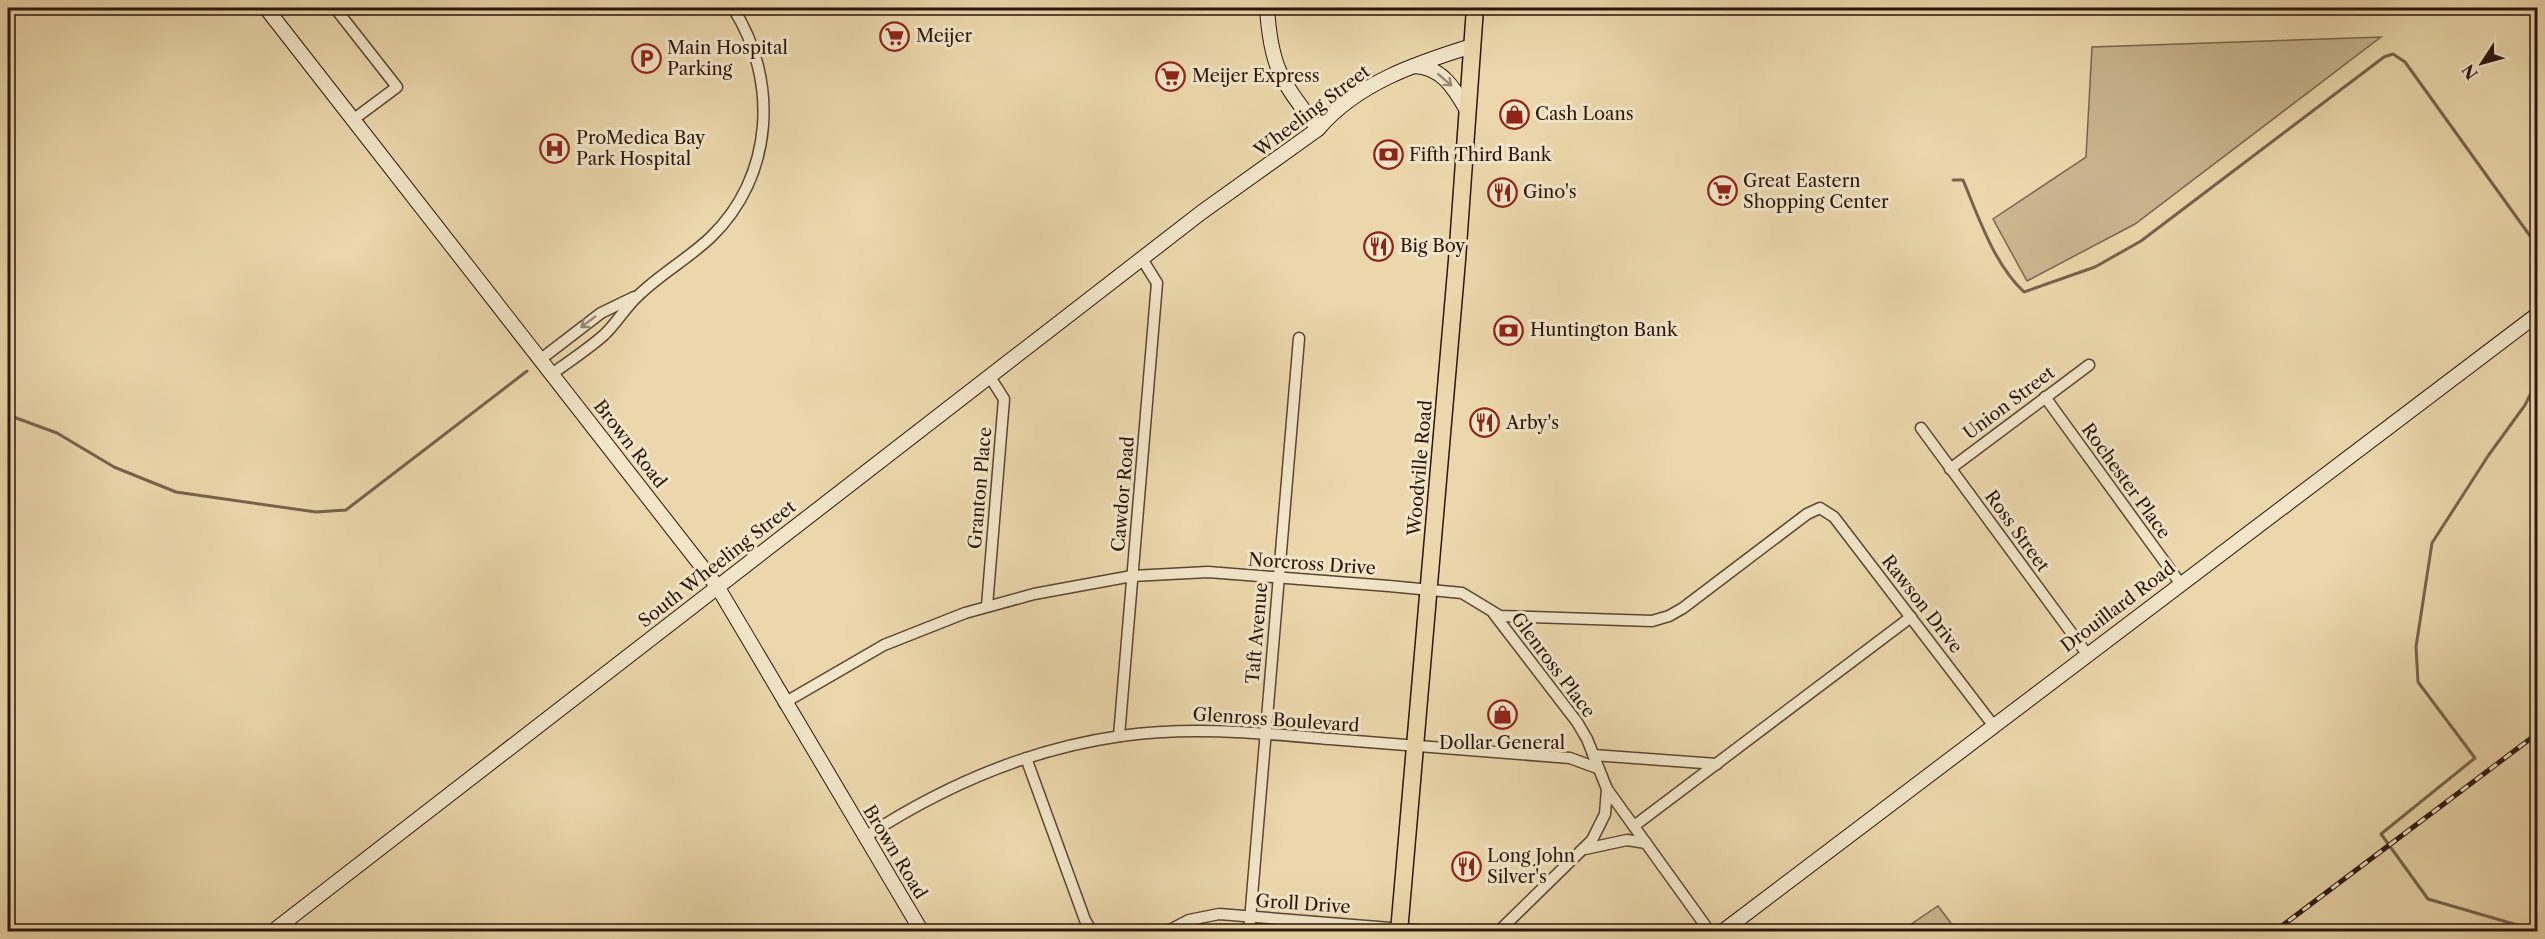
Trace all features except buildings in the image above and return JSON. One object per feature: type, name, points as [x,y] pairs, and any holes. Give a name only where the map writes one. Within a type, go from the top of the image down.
[{"type":"main road","name":"Woodville Road","points":[[1400,930],[1475,8]]},
{"type":"street","name":"Brown Road","points":[[266,8],[717,586],[784,703],[922,932]]},
{"type":"street","points":[[335,8],[397,87],[354,119]]},
{"type":"street","points":[[553,373],[604,335],[639,294],[719,229],[742,196],[756,162],[764,122],[762,78],[748,35],[733,8]]},
{"type":"street","points":[[1268,8],[1270,44],[1275,65],[1286,87],[1318,129]]},
{"type":"street","name":"Wheeling Street","points":[[1184,226],[1318,129],[1355,97],[1409,67],[1472,46]]},
{"type":"street","points":[[1409,67],[1429,69],[1444,77],[1468,112]]},
{"type":"street","name":"South Wheeling Street","points":[[272,932],[1184,226]]},
{"type":"street","name":"Cawdor Road","points":[[1119,736],[1157,283],[1142,259]]},
{"type":"street","points":[[541,359],[601,313],[639,294]]},
{"type":"street","name":"Drouillard Road","points":[[1722,932],[1993,724],[2538,314]]},
{"type":"street","name":"Taft Avenue","points":[[1249,932],[1299,338]]},
{"type":"street","name":"Union Street","points":[[1950,469],[2089,365]]},
{"type":"street","name":"Granton Place","points":[[987,606],[1004,399],[990,377]]},
{"type":"street","name":"Rochester Place","points":[[2045,397],[2180,583]]},
{"type":"street","name":"Ross Street","points":[[1920,428],[2087,654]]},
{"type":"street","name":"Norcross Drive","points":[[784,703],[884,645],[987,606],[1064,587],[1132,576],[1208,572],[1428,590],[1468,595],[1493,613],[1515,618],[1635,621],[1669,616],[1807,514],[1820,508]]},
{"type":"street","name":"Rawson Drive","points":[[1820,508],[1834,517],[1993,724]]},
{"type":"street","name":"Glenross Place","points":[[1493,613],[1577,722],[1593,755]]},
{"type":"street","points":[[1634,826],[1911,617]]},
{"type":"street","name":"Glenross Boulevard","points":[[865,837],[944,791],[1026,758],[1119,736],[1206,730],[1570,758],[1597,768]]},
{"type":"street","points":[[1710,932],[1607,789],[1593,755],[1717,764]]},
{"type":"street","points":[[1026,758],[1085,920],[1092,932]]},
{"type":"street","points":[[1498,932],[1584,849],[1601,825],[1607,789]]},
{"type":"street","points":[[1584,849],[1627,840],[1646,843]]},
{"type":"street","name":"Groll Drive","points":[[1166,932],[1190,920],[1209,916],[1250,916],[1440,932]]},
{"type":"shaded area","points":[[2381,37],[2135,224],[2027,281],[1993,219],[2086,157],[2092,47]]},
{"type":"shaded area","points":[[1938,906],[1957,931],[1901,931]]},
{"type":"waterway","points":[[1953,180],[1963,180],[1981,225],[1996,254],[2013,281],[2024,292],[2095,267],[2141,241],[2384,57],[2393,54],[2405,62],[2538,247]]},
{"type":"waterway","points":[[8,415],[57,433],[114,467],[176,492],[316,512],[346,510],[527,371]]},
{"type":"waterway","points":[[2538,379],[2525,405],[2488,456],[2432,543],[2416,647],[2418,682],[2475,758],[2381,834],[2428,899],[2538,931]]},
{"type":"railway","points":[[2274,932],[2538,733]]},
{"type":"place","name":"Meijer","points":[[895,36]]},
{"type":"place","name":"Main Hospital Parking","points":[[646,58]]},
{"type":"place","name":"Meijer Express","points":[[1171,76]]},
{"type":"place","name":"Cash Loans","points":[[1514,114]]},
{"type":"place","name":"ProMedica Bay Park Hospital","points":[[555,148]]},
{"type":"place","name":"Fifth Third Bank","points":[[1388,155]]},
{"type":"place","name":"Great Eastern Shopping Center","points":[[1722,191]]},
{"type":"place","name":"Gino's","points":[[1502,192]]},
{"type":"place","name":"Big Boy","points":[[1379,246]]},
{"type":"place","name":"Huntington Bank","points":[[1509,330]]},
{"type":"place","name":"Arby's","points":[[1485,423]]},
{"type":"place","name":"Dollar General","points":[[1502,714]]},
{"type":"place","name":"Long John Silver's","points":[[1466,866]]}]
